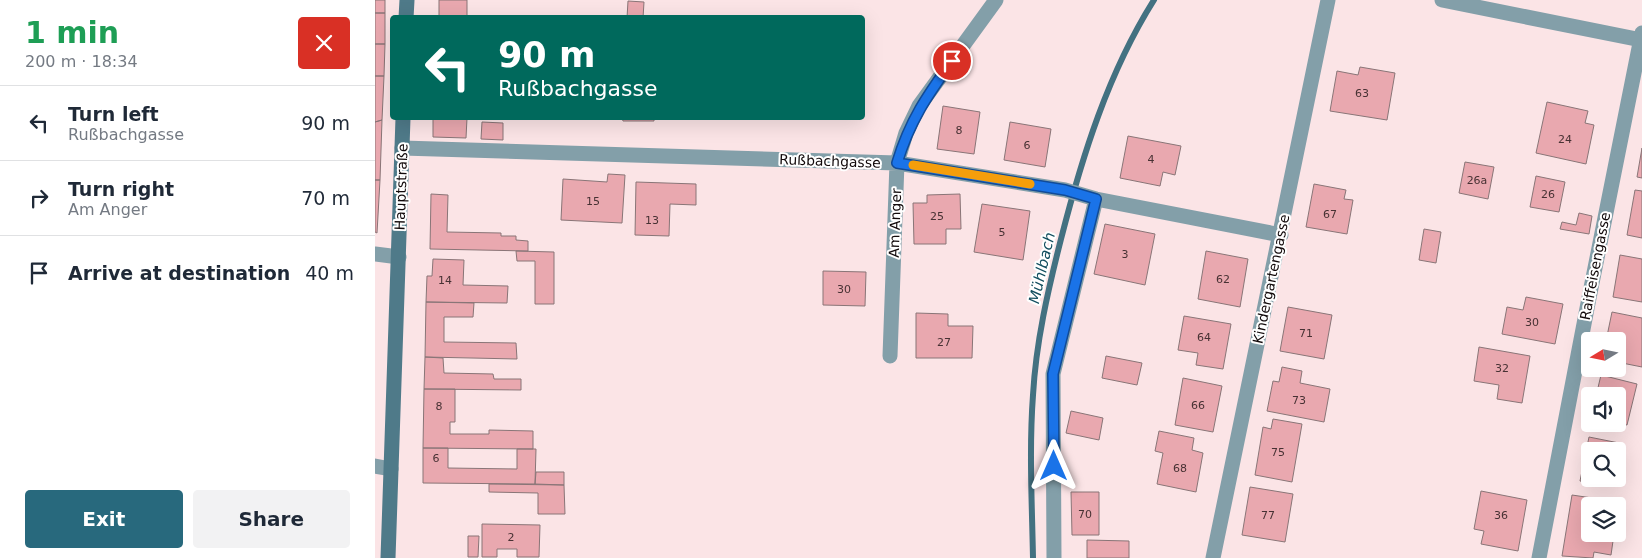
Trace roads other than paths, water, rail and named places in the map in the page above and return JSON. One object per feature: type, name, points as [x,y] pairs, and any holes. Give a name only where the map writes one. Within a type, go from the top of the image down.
[{"type":"main road","points":[[406,15],[407,0]]},
{"type":"main road","name":"Hauptstraße","points":[[388,558],[403,120]]},
{"type":"street","name":"Am Anger","points":[[890,356],[897,163],[906,134],[919,106],[996,0]]},
{"type":"street","name":"Kindergartengasse","points":[[1213,558],[1328,0]]},
{"type":"street","points":[[1442,0],[1641,36]]},
{"type":"street","name":"Raiffeisengasse","points":[[1539,558],[1641,36]]},
{"type":"street","name":"Rußbachgasse","points":[[402,148],[897,163],[1065,190],[1093,198],[1281,234]]},
{"type":"street","points":[[1054,558],[1053,374],[1093,198]]},
{"type":"street","points":[[375,254],[399,257]]},
{"type":"street","points":[[375,466],[391,469]]},
{"type":"waterway","name":"Mühlbach","points":[[1033,558],[1032,415],[1037,355],[1047,297],[1069,208],[1098,116],[1123,57],[1154,0]]}]
